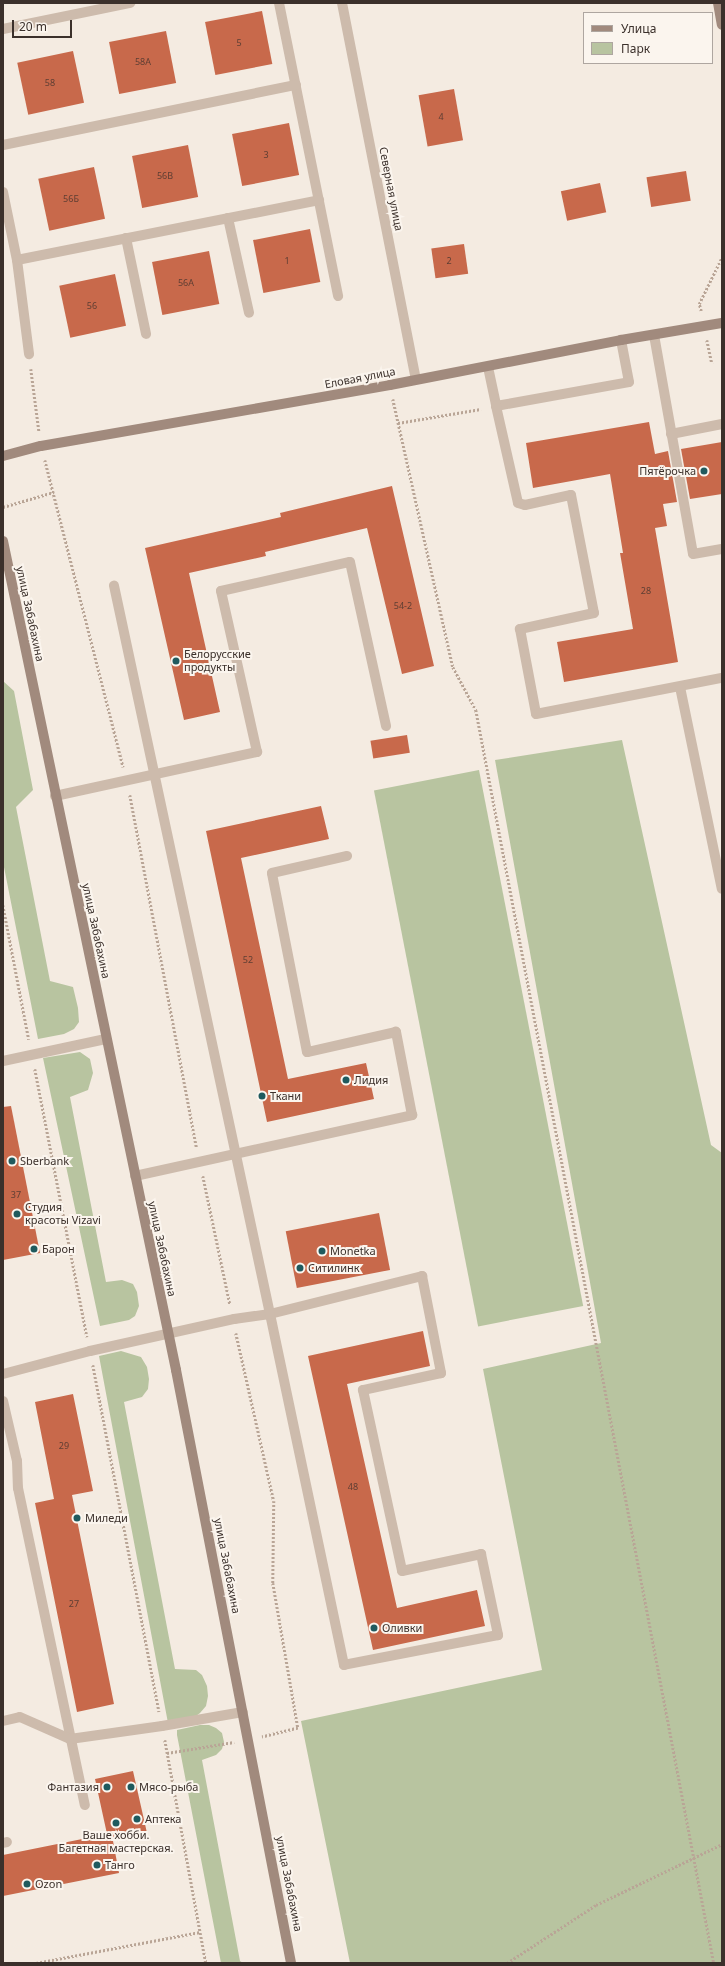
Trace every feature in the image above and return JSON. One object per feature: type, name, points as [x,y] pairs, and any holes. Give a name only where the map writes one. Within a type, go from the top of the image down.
[{"type":"street","points":[[3,29],[130,3]]},
{"type":"street","points":[[279,3],[338,296]]},
{"type":"street","name":"Северная улица","points":[[342,3],[416,379]]},
{"type":"street","points":[[718,3],[722,25]]},
{"type":"street","points":[[3,145],[296,85]]},
{"type":"street","points":[[3,192],[17,260],[29,354]]},
{"type":"street","points":[[17,260],[319,200]]},
{"type":"street","points":[[228,218],[249,313]]},
{"type":"street","points":[[126,238],[146,334]]},
{"type":"street","name":"Еловая улица","points":[[3,456],[41,446],[390,385],[621,340],[722,323]]},
{"type":"street","points":[[654,335],[693,554],[722,548]]},
{"type":"street","points":[[496,406],[628,382],[621,340]]},
{"type":"street","points":[[488,367],[518,503],[525,505],[571,494],[594,613],[520,629],[536,714],[722,678]]},
{"type":"street","points":[[671,434],[722,424]]},
{"type":"street","name":"улица Забабахина","points":[[3,540],[168,1334],[249,1740],[291,1963]]},
{"type":"street","points":[[55,796],[256,752],[221,591],[350,562],[386,726]]},
{"type":"street","points":[[3,1374],[90,1350],[234,1319],[270,1314],[422,1276],[441,1373],[363,1390],[402,1571],[481,1554],[498,1635],[344,1665],[270,1314],[236,1153],[114,586]]},
{"type":"street","points":[[680,687],[722,889]]},
{"type":"street","points":[[135,1176],[412,1115],[396,1032],[307,1052],[272,873],[347,856]]},
{"type":"street","points":[[3,1062],[106,1039]]},
{"type":"street","points":[[3,1401],[17,1461],[18,1488],[85,1805]]},
{"type":"street","points":[[3,1721],[20,1717],[70,1739],[162,1726],[243,1712]]},
{"type":"path","points":[[29,354],[41,446],[127,780],[199,1161],[274,1501],[273,1583],[298,1728],[249,1740],[167,1753]]},
{"type":"path","points":[[390,385],[453,667],[476,710],[714,1963]]},
{"type":"path","points":[[398,423],[496,406]]},
{"type":"path","points":[[3,507],[54,492]]},
{"type":"path","points":[[3,905],[90,1350],[206,1963]]},
{"type":"path","points":[[507,1963],[596,1905],[722,1844]]},
{"type":"path","points":[[36,1963],[200,1932]]},
{"type":"green space","points":[[3,681],[14,691],[33,790],[16,807],[50,981],[73,987],[78,1008],[79,1022],[74,1029],[64,1034],[38,1039],[3,862]]},
{"type":"green space","points":[[622,740],[711,1145],[722,1153],[722,1963],[350,1963],[301,1721],[542,1670],[483,1369],[601,1343],[495,760]]},
{"type":"green space","points":[[479,770],[583,1306],[478,1326],[374,790]]},
{"type":"green space","points":[[80,1052],[90,1059],[93,1073],[88,1090],[70,1097],[106,1282],[122,1280],[133,1284],[137,1292],[139,1306],[135,1316],[129,1320],[100,1326],[43,1058]]},
{"type":"green space","points":[[121,1351],[141,1357],[147,1367],[149,1379],[148,1389],[142,1397],[124,1402],[175,1669],[196,1670],[202,1675],[207,1686],[208,1696],[206,1706],[200,1713],[192,1719],[168,1723],[99,1356]]},
{"type":"green space","points":[[200,1725],[209,1725],[216,1728],[222,1733],[224,1742],[222,1749],[216,1755],[202,1760],[240,1961],[243,1963],[221,1963],[177,1735],[177,1730]]},
{"type":"building","points":[[262,11],[272,64],[215,75],[205,22]]},
{"type":"building","points":[[166,31],[176,83],[119,94],[109,42]]},
{"type":"building","points":[[73,51],[84,103],[28,115],[17,63]]},
{"type":"building","points":[[454,89],[463,140],[428,146],[419,95]]},
{"type":"building","points":[[289,123],[299,175],[242,186],[232,134]]},
{"type":"building","points":[[188,145],[198,197],[142,208],[132,156]]},
{"type":"building","points":[[94,167],[105,219],[49,231],[38,179]]},
{"type":"building","points":[[686,171],[691,201],[651,207],[646,177]]},
{"type":"building","points":[[600,183],[606,212],[567,221],[561,191]]},
{"type":"building","points":[[310,229],[320,282],[263,293],[253,240]]},
{"type":"building","points":[[464,244],[468,274],[435,278],[431,249]]},
{"type":"building","points":[[209,251],[219,304],[162,315],[152,262]]},
{"type":"building","points":[[115,274],[126,326],[70,338],[59,286]]},
{"type":"building","points":[[649,422],[655,454],[668,451],[677,502],[663,504],[667,526],[655,528],[678,662],[564,682],[557,642],[633,629],[620,553],[623,553],[610,474],[533,488],[526,443]]},
{"type":"building","name":"Пятёрочка","points":[[722,442],[722,494],[690,499],[681,449]]},
{"type":"building","points":[[392,486],[434,666],[402,674],[367,528],[265,552],[266,556],[189,573],[220,712],[184,720],[145,548],[281,517],[280,513]]},
{"type":"building","points":[[407,735],[410,753],[373,759],[370,741]]},
{"type":"building","points":[[321,806],[329,839],[241,858],[288,1079],[366,1063],[374,1099],[267,1122],[206,831]]},
{"type":"building","points":[[11,1106],[40,1253],[3,1260],[3,1107]]},
{"type":"building","points":[[379,1213],[390,1270],[297,1288],[286,1231]]},
{"type":"building","points":[[423,1331],[430,1366],[347,1384],[397,1608],[477,1590],[485,1626],[373,1650],[308,1356]]},
{"type":"building","points":[[73,1394],[93,1491],[72,1495],[114,1704],[77,1712],[35,1503],[54,1499],[35,1402]]},
{"type":"building","points":[[133,1771],[147,1833],[113,1841],[119,1873],[3,1896],[3,1855],[107,1834],[95,1779]]},
{"type":"place","name":"Пятёрочка","points":[[704,471]]},
{"type":"place","name":"Белорусские продукты","points":[[176,661]]},
{"type":"place","name":"Лидия","points":[[346,1080]]},
{"type":"place","name":"Ткани","points":[[262,1096]]},
{"type":"place","name":"Sberbank","points":[[12,1161]]},
{"type":"place","name":"Студия красоты Vizavi","points":[[17,1214]]},
{"type":"place","name":"Барон","points":[[34,1249]]},
{"type":"place","name":"Monetka","points":[[322,1251]]},
{"type":"place","name":"Ситилинк","points":[[300,1268]]},
{"type":"place","name":"Миледи","points":[[77,1518]]},
{"type":"place","name":"Оливки","points":[[374,1628]]},
{"type":"place","name":"Фантазия","points":[[107,1787]]},
{"type":"place","name":"Мясо-рыба","points":[[131,1787]]},
{"type":"place","name":"Аптека","points":[[137,1819]]},
{"type":"place","name":"Ваше хобби. Багетная мастерская.","points":[[116,1823]]},
{"type":"place","name":"Танго","points":[[97,1865]]},
{"type":"place","name":"Ozon","points":[[27,1884]]}]
